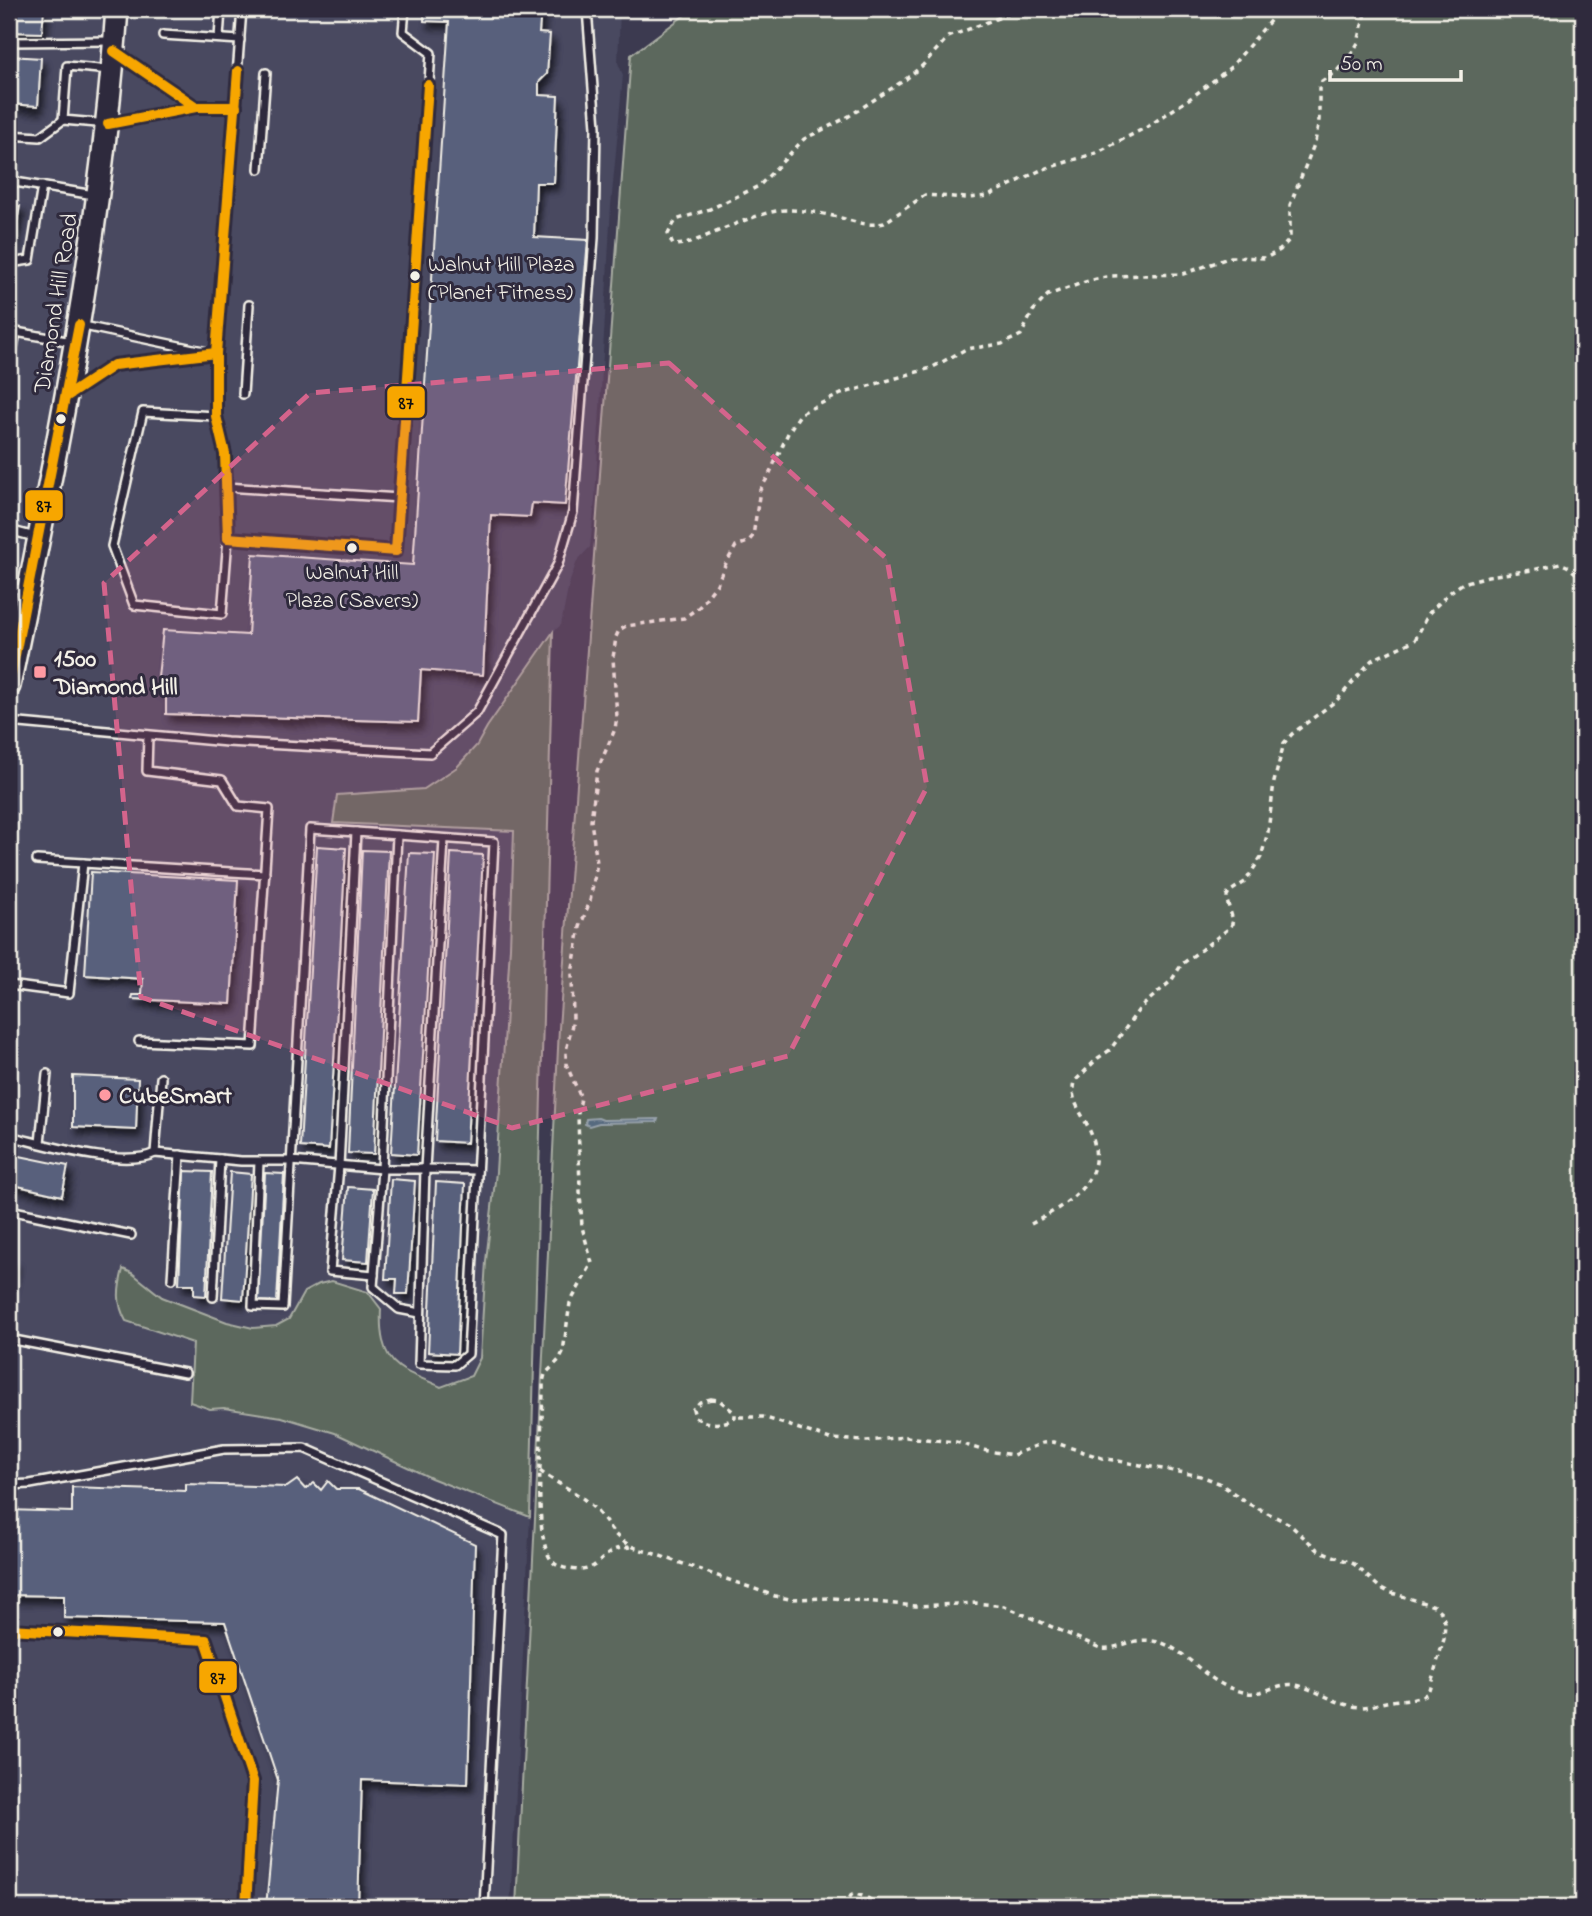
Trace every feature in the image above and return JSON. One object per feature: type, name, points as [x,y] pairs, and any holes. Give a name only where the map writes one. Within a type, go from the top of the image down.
[{"type":"main road","name":"Diamond Hill Road","points":[[9,686],[19,589],[39,538],[77,334],[108,124],[117,9]]},
{"type":"lane","points":[[219,38],[221,9]]},
{"type":"lane","points":[[216,416],[143,412],[112,546],[134,605],[222,614],[228,538],[225,454],[216,416],[216,353],[242,9]]},
{"type":"lane","points":[[228,538],[396,551],[431,54],[403,33],[405,9]]},
{"type":"lane","points":[[9,722],[227,742],[430,752],[477,712],[558,565],[573,512],[594,238],[596,127],[587,9]]},
{"type":"lane","points":[[163,35],[240,40]]},
{"type":"lane","points":[[9,42],[114,54],[196,107]]},
{"type":"lane","points":[[63,120],[67,66],[114,54]]},
{"type":"lane","points":[[259,169],[266,73]]},
{"type":"lane","points":[[9,135],[40,137],[63,120],[108,124],[196,107],[236,107]]},
{"type":"lane","points":[[9,181],[98,195]]},
{"type":"lane","points":[[9,263],[30,260],[43,186]]},
{"type":"lane","points":[[243,394],[248,305]]},
{"type":"lane","points":[[9,322],[16,332],[9,369]]},
{"type":"lane","points":[[16,332],[77,334],[216,353]]},
{"type":"lane","points":[[67,396],[114,365],[216,353]]},
{"type":"lane","points":[[226,487],[400,498]]},
{"type":"lane","points":[[9,530],[39,538]]},
{"type":"lane","points":[[139,1041],[253,1046],[269,809],[238,806],[222,780],[147,771],[148,735]]},
{"type":"lane","points":[[259,1162],[253,1306],[283,1307],[310,830],[494,842],[468,1353],[455,1365],[419,1364],[425,1169],[444,840]]},
{"type":"lane","points":[[356,832],[339,1166],[330,1271],[374,1275]]},
{"type":"lane","points":[[397,835],[382,1169],[373,1287],[399,1309],[420,1313]]},
{"type":"lane","points":[[37,860],[265,874]]},
{"type":"lane","points":[[9,985],[69,993],[83,863]]},
{"type":"lane","points":[[40,1143],[47,1074]]},
{"type":"lane","points":[[155,1153],[161,1078]]},
{"type":"lane","points":[[9,1136],[103,1157],[144,1159],[155,1153],[382,1169],[477,1170]]},
{"type":"lane","points":[[172,1279],[180,1155]]},
{"type":"lane","points":[[213,1297],[220,1159]]},
{"type":"lane","points":[[9,1210],[131,1235]]},
{"type":"lane","points":[[9,1339],[185,1373]]},
{"type":"lane","points":[[9,1485],[42,1482],[224,1449],[304,1447],[503,1535],[484,1907]]},
{"type":"lane","points":[[9,1629],[205,1640],[253,1781],[246,1907]]},
{"type":"path","points":[[1017,9],[948,37],[923,65],[906,79],[846,118],[804,139],[759,186],[710,209],[676,220],[668,234],[673,245],[686,244],[768,212],[788,210],[837,217],[866,225],[884,222],[925,195],[967,198],[988,196],[1041,170],[1096,153],[1147,127],[1192,97],[1231,66],[1279,9]]},
{"type":"path","points":[[630,1547],[614,1550],[597,1565],[584,1570],[557,1566],[545,1549],[541,1527],[540,1471],[545,1374],[564,1352],[570,1303],[592,1263],[582,1227],[578,1113],[581,1098],[566,1064],[566,1051],[573,1020],[572,973],[580,927],[590,901],[597,863],[591,821],[597,771],[615,729],[617,717],[613,658],[615,637],[619,630],[626,626],[684,618],[699,607],[718,584],[724,565],[736,546],[748,542],[753,536],[760,490],[800,413],[841,394],[931,368],[966,349],[1002,344],[1021,335],[1033,311],[1048,295],[1088,281],[1110,276],[1183,274],[1223,258],[1266,258],[1280,250],[1290,239],[1290,205],[1315,142],[1319,120],[1319,88],[1322,81],[1337,71],[1358,43],[1366,9]]},
{"type":"path","points":[[1031,1224],[1070,1201],[1084,1188],[1090,1177],[1095,1142],[1073,1098],[1074,1082],[1098,1058],[1110,1051],[1140,1008],[1171,981],[1182,964],[1231,927],[1233,920],[1227,896],[1253,873],[1261,857],[1284,743],[1337,700],[1372,660],[1415,640],[1420,635],[1429,613],[1463,583],[1560,563],[1583,579]]},
{"type":"path","points":[[540,1471],[553,1482],[570,1489],[589,1503],[620,1541],[630,1547],[730,1582],[789,1599],[833,1598],[916,1606],[976,1603],[1004,1606],[1100,1648],[1108,1649],[1141,1639],[1162,1644],[1180,1653],[1205,1674],[1244,1692],[1253,1693],[1296,1685],[1346,1705],[1364,1707],[1390,1701],[1413,1700],[1428,1693],[1444,1639],[1445,1622],[1441,1612],[1434,1606],[1379,1587],[1354,1564],[1318,1550],[1288,1523],[1249,1504],[1219,1483],[1201,1476],[1102,1458],[1052,1442],[1013,1455],[982,1451],[956,1442],[906,1437],[867,1441],[830,1439],[763,1418],[735,1416],[729,1422],[710,1423],[695,1417],[692,1409],[700,1402],[719,1400],[735,1413],[735,1416]]},
{"type":"path","points":[[848,1907],[847,1902],[852,1894],[872,1900],[878,1907]]},
{"type":"highlighted area","points":[[669,363],[887,559],[927,787],[788,1056],[512,1128],[141,997],[104,583],[310,393]]},
{"type":"shaded area","points":[[9,9],[620,9],[618,63],[623,75],[611,206],[595,501],[590,547],[577,561],[569,584],[561,625],[553,632],[469,756],[424,789],[337,795],[333,822],[514,830],[510,947],[496,1172],[486,1261],[480,1358],[471,1376],[441,1387],[399,1367],[387,1353],[380,1329],[381,1309],[368,1292],[332,1281],[304,1292],[289,1319],[277,1326],[253,1328],[227,1322],[162,1297],[132,1273],[178,1339],[193,1342],[210,1409],[224,1408],[282,1417],[335,1433],[431,1478],[530,1517],[510,1907],[9,1907]]},
{"type":"shaded area","points":[[586,1119],[658,1119],[657,1122],[599,1123],[589,1126],[585,1124]]},
{"type":"green space","points":[[693,9],[1583,9],[1583,1907],[516,1907],[559,1028],[631,55]]},
{"type":"green space","points":[[553,632],[530,1517],[431,1478],[335,1433],[282,1417],[224,1408],[210,1409],[190,1402],[193,1343],[126,1321],[119,1296],[123,1269],[162,1297],[227,1322],[253,1328],[276,1326],[289,1319],[304,1292],[332,1281],[368,1292],[381,1309],[385,1348],[399,1367],[441,1387],[471,1376],[480,1358],[486,1261],[496,1172],[510,947],[514,831],[333,823],[337,795],[424,789],[457,767],[477,745]]},
{"type":"building","points":[[12,9],[44,9],[42,33],[11,32]]},
{"type":"building","points":[[424,9],[541,9],[539,33],[550,34],[547,74],[539,82],[539,95],[558,96],[554,183],[536,183],[534,237],[588,240],[565,505],[532,503],[530,517],[491,515],[483,675],[421,670],[418,722],[166,714],[166,689],[157,687],[163,630],[248,635],[253,554],[413,565],[449,22],[424,21]]},
{"type":"building","points":[[9,56],[41,58],[38,106],[9,104]]},
{"type":"building","points":[[9,204],[20,206],[10,256],[9,256]]},
{"type":"building","points":[[317,846],[346,848],[329,1149],[300,1147]]},
{"type":"building","points":[[362,850],[389,851],[374,1154],[348,1153]]},
{"type":"building","points":[[409,853],[435,854],[417,1155],[391,1153]]},
{"type":"building","points":[[451,853],[483,855],[467,1143],[435,1141]]},
{"type":"building","points":[[91,872],[238,880],[231,1004],[132,999],[133,995],[142,995],[143,979],[85,975]]},
{"type":"building","name":"CubeSmart","points":[[73,1076],[138,1079],[136,1130],[73,1127]]},
{"type":"building","points":[[10,1154],[68,1166],[62,1196],[9,1184]]},
{"type":"building","points":[[184,1171],[212,1172],[206,1296],[194,1295],[194,1284],[179,1284]]},
{"type":"building","points":[[230,1172],[251,1174],[243,1300],[222,1298]]},
{"type":"building","points":[[265,1173],[284,1174],[277,1302],[258,1301]]},
{"type":"building","points":[[391,1179],[415,1181],[408,1294],[396,1294],[397,1279],[385,1279]]},
{"type":"building","points":[[436,1182],[465,1184],[457,1354],[428,1352]]},
{"type":"building","points":[[348,1187],[373,1189],[368,1262],[342,1260]]},
{"type":"building","points":[[9,1260],[14,1261],[9,1287]]},
{"type":"building","points":[[297,1480],[305,1489],[314,1483],[321,1490],[328,1481],[336,1489],[359,1489],[475,1544],[468,1784],[362,1780],[358,1907],[266,1907],[278,1780],[225,1622],[64,1618],[64,1596],[9,1595],[9,1510],[72,1512],[72,1487],[186,1491],[186,1484],[287,1487]]},
{"type":"transit line","name":"87","points":[[114,51],[196,107],[236,107]]},
{"type":"transit line","name":"87","points":[[228,538],[225,454],[216,416],[216,353],[238,71]]},
{"type":"transit line","name":"87","points":[[228,538],[396,551],[428,85]]},
{"type":"transit line","name":"87","points":[[108,124],[196,107],[228,107]]},
{"type":"transit line","name":"87","points":[[9,686],[79,325]]},
{"type":"transit line","name":"87","points":[[67,396],[114,365],[216,353]]},
{"type":"transit line","name":"87","points":[[9,1629],[206,1640],[253,1781],[246,1907]]},
{"type":"place","name":"Walnut Hill Plaza (Planet Fitness)","points":[[415,276]]},
{"type":"place","name":"Walnut Hill Plaza (Savers)","points":[[352,548]]},
{"type":"place","name":"1500 Diamond Hill","points":[[40,672]]},
{"type":"place","name":"CubeSmart","points":[[105,1095]]}]
